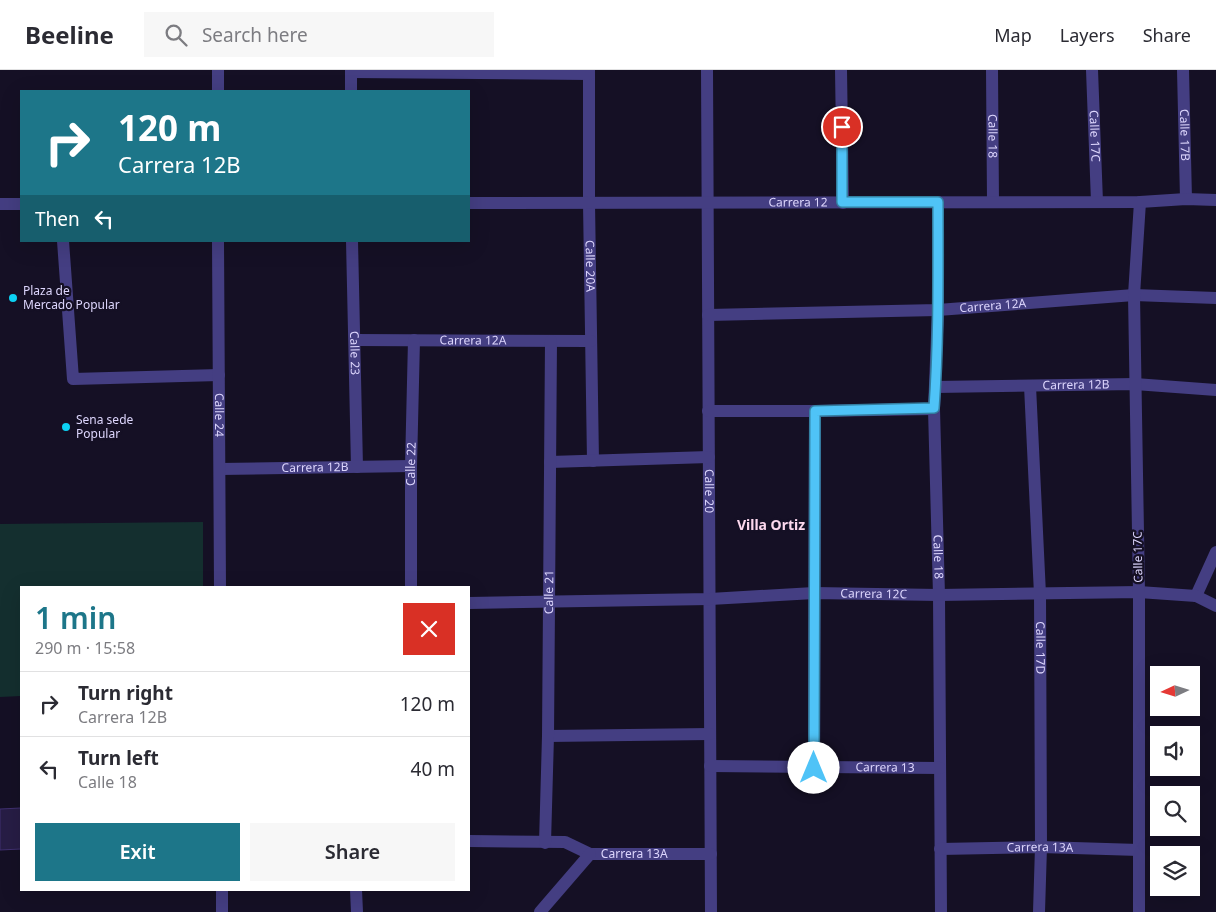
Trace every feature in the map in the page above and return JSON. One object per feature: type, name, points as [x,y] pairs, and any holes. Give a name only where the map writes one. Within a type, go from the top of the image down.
[{"type":"street","points":[[218,70],[218,90]]},
{"type":"street","name":"Calle 20","points":[[707,70],[711,912]]},
{"type":"street","points":[[841,70],[842,202]]},
{"type":"street","name":"Calle 18","points":[[992,70],[993,202]]},
{"type":"street","name":"Calle 17C","points":[[1092,70],[1097,202]]},
{"type":"street","name":"Calle 17B","points":[[1183,70],[1186,199]]},
{"type":"street","points":[[351,90],[351,71],[589,72]]},
{"type":"street","name":"Calle 20A","points":[[589,72],[589,203],[594,461]]},
{"type":"street","name":"Carrera 12","points":[[470,203],[1140,202],[1186,199],[1216,200]]},
{"type":"street","name":"Calle 18","points":[[938,202],[938,310],[934,408],[939,595],[940,912]]},
{"type":"street","name":"Calle 17C","points":[[1139,912],[1139,592],[1134,295],[1140,202]]},
{"type":"street","points":[[0,204],[20,204]]},
{"type":"street","points":[[63,242],[73,379],[219,375]]},
{"type":"street","name":"Calle 24","points":[[218,242],[220,586]]},
{"type":"street","name":"Calle 23","points":[[352,242],[357,467]]},
{"type":"street","name":"Carrera 12A","points":[[708,314],[938,310],[1134,295],[1216,298]]},
{"type":"street","name":"Carrera 12A","points":[[354,340],[591,341]]},
{"type":"street","name":"Calle 22","points":[[411,586],[414,340]]},
{"type":"street","name":"Calle 21","points":[[545,843],[548,736],[551,341]]},
{"type":"street","name":"Carrera 12B","points":[[936,387],[1135,384],[1216,390]]},
{"type":"street","name":"Calle 17D","points":[[1030,386],[1040,594],[1041,847],[1039,912]]},
{"type":"street","points":[[708,411],[934,408]]},
{"type":"street","points":[[814,768],[815,411]]},
{"type":"street","points":[[550,462],[709,456]]},
{"type":"street","name":"Carrera 12B","points":[[220,469],[411,466]]},
{"type":"street","points":[[1196,596],[1216,552]]},
{"type":"street","name":"Carrera 12C","points":[[470,603],[710,599],[814,593],[939,595],[1139,592],[1196,596],[1216,606]]},
{"type":"street","points":[[548,736],[710,734]]},
{"type":"street","name":"Carrera 13","points":[[710,766],[940,768]]},
{"type":"street","name":"Carrera 13A","points":[[470,841],[564,842],[590,854],[711,854]]},
{"type":"street","name":"Carrera 13A","points":[[940,849],[1041,847],[1139,850]]},
{"type":"street","points":[[540,912],[590,854]]},
{"type":"street","points":[[222,891],[222,912]]},
{"type":"street","points":[[356,891],[357,912]]},
{"type":"green space","points":[[203,522],[203,586],[20,586],[20,696],[0,697],[0,524]]},
{"type":"building","points":[[20,808],[20,849],[0,850],[0,809]]},
{"type":"place","name":"Plaza de Mercado Popular","points":[[13,298]]},
{"type":"place","name":"Sena sede Popular","points":[[66,427]]},
{"type":"district","name":"Villa Ortiz","points":[[771,525]]},
{"type":"route","points":[[814,768],[815,411],[934,408],[936,387],[938,202],[842,202],[842,127]]}]
